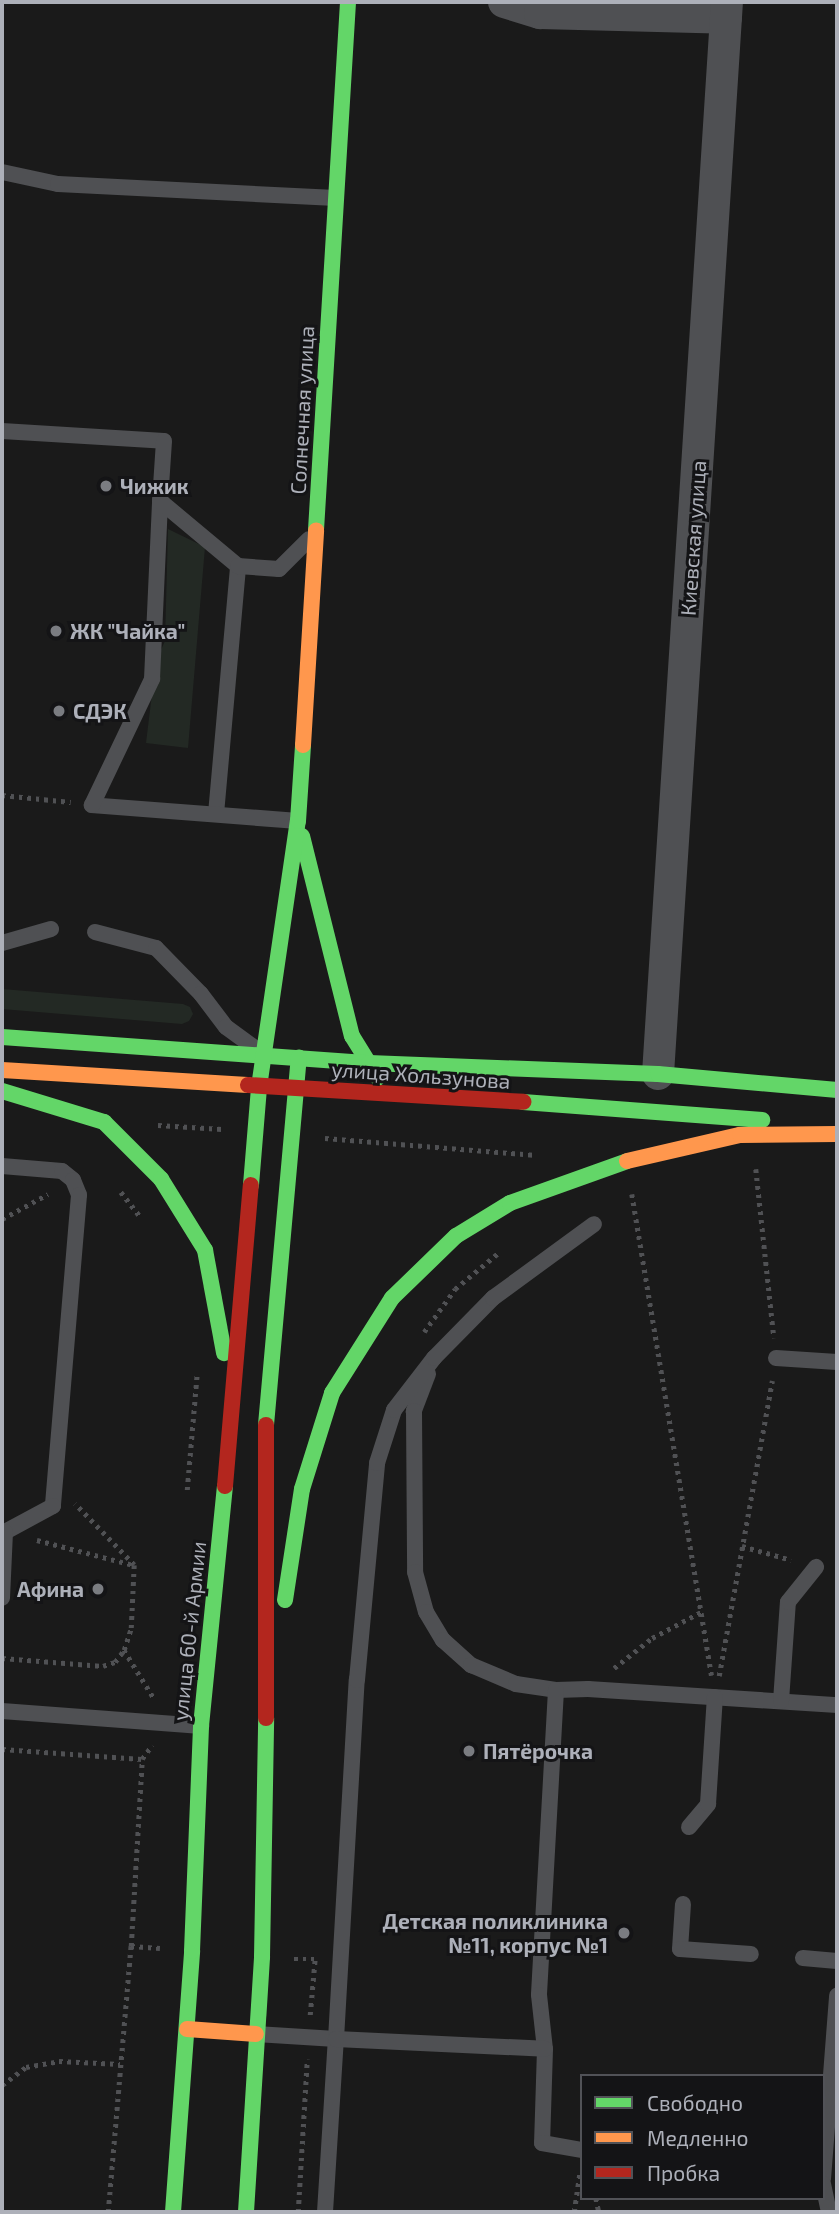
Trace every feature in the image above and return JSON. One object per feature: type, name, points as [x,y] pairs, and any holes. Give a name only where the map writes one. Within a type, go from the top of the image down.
[{"type":"main road","name":"Солнечная улица","points":[[264,1055],[298,821],[348,2]]},
{"type":"main road","name":"Солнечная улица","points":[[298,821],[352,1036],[387,1095]]},
{"type":"main road","name":"улица Хользунова","points":[[2,1037],[369,1063],[658,1074],[837,1090]]},
{"type":"main road","name":"улица 60-й Армии","points":[[173,2212],[187,2029],[201,1726],[234,1403],[259,1087],[264,1055]]},
{"type":"main road","points":[[246,2212],[262,1957],[266,1723],[266,1406],[299,1057]]},
{"type":"main road","name":"улица Хользунова","points":[[2,1070],[687,1112],[837,1127]]},
{"type":"main road","points":[[2,1091],[104,1122],[161,1179],[205,1250],[234,1403]]},
{"type":"main road","points":[[266,1723],[302,1489],[332,1393],[392,1298],[456,1236],[510,1203],[563,1183],[637,1157],[740,1135],[837,1134]]},
{"type":"main road","points":[[187,2029],[256,2034]]},
{"type":"street","points":[[504,2],[540,13],[726,10]]},
{"type":"street","name":"Киевская улица","points":[[658,1074],[726,10]]},
{"type":"lane","points":[[2,172],[58,184],[336,198]]},
{"type":"lane","points":[[2,431],[164,441],[152,679],[92,805],[298,821]]},
{"type":"lane","points":[[160,501],[238,566],[279,569],[315,533]]},
{"type":"lane","points":[[216,814],[238,566]]},
{"type":"lane","points":[[2,943],[51,929]]},
{"type":"lane","points":[[95,932],[156,948],[201,994],[226,1027],[264,1055]]},
{"type":"lane","points":[[2,1166],[62,1171],[73,1180],[79,1195],[53,1506],[5,1532],[2,1598]]},
{"type":"lane","points":[[325,2212],[356,1680],[377,1463],[394,1410],[434,1358],[493,1298],[594,1224]]},
{"type":"lane","points":[[434,1358],[414,1411],[415,1572],[426,1612],[443,1640],[471,1665],[516,1684],[556,1690],[588,1689],[837,1705]]},
{"type":"lane","points":[[776,1358],[837,1362]]},
{"type":"lane","points":[[781,1701],[788,1602],[816,1567]]},
{"type":"lane","points":[[556,1690],[539,1995],[545,2049],[542,2143],[580,2150]]},
{"type":"lane","points":[[689,1827],[708,1804],[715,1697]]},
{"type":"lane","points":[[2,1711],[201,1726]]},
{"type":"lane","points":[[683,1904],[680,1949],[751,1954]]},
{"type":"lane","points":[[803,1958],[837,1961]]},
{"type":"lane","points":[[825,2155],[837,1996]]},
{"type":"lane","points":[[256,2034],[545,2049]]},
{"type":"lane","points":[[825,2191],[829,2212]]},
{"type":"path","points":[[2,796],[92,805]]},
{"type":"path","points":[[104,1122],[256,1131]]},
{"type":"path","points":[[292,1136],[551,1156],[563,1183]]},
{"type":"path","points":[[715,1697],[776,1358],[755,1161]]},
{"type":"path","points":[[632,1193],[715,1697]]},
{"type":"path","points":[[133,1207],[148,1227]]},
{"type":"path","points":[[187,1493],[197,1371]]},
{"type":"path","points":[[2,1658],[103,1666],[115,1662],[124,1650],[131,1628],[134,1565],[55,1483]]},
{"type":"path","points":[[5,1532],[134,1565]]},
{"type":"path","points":[[742,1546],[816,1567]]},
{"type":"path","points":[[588,1689],[652,1638],[701,1612]]},
{"type":"path","points":[[108,2212],[131,1946],[142,1759],[169,1724],[124,1650]]},
{"type":"path","points":[[2,1749],[142,1759]]},
{"type":"path","points":[[2,2085],[26,2067],[60,2060],[120,2064]]},
{"type":"path","points":[[574,2212],[580,2175]]},
{"type":"shaded area","points":[[168,529],[205,547],[188,748],[146,743],[156,661],[165,641]]},
{"type":"shaded area","points":[[2,989],[183,1004],[190,1007],[193,1014],[189,1021],[182,1024],[2,1009]]},
{"type":"traffic: fast","points":[[316,530],[348,2]]},
{"type":"traffic: fast","points":[[251,1185],[259,1087],[298,821],[303,745]]},
{"type":"traffic: fast","points":[[302,836],[352,1036],[378,1078]]},
{"type":"traffic: fast","points":[[2,1037],[369,1063],[658,1074],[837,1090]]},
{"type":"traffic: fast","points":[[266,1425],[299,1057]]},
{"type":"traffic: fast","points":[[2,1091],[104,1122],[161,1179],[205,1250],[224,1353]]},
{"type":"traffic: fast","points":[[523,1102],[762,1120]]},
{"type":"traffic: fast","points":[[285,1600],[302,1489],[332,1393],[392,1298],[456,1236],[510,1203],[627,1161]]},
{"type":"traffic: fast","points":[[173,2212],[192,1951],[201,1726],[225,1486]]},
{"type":"traffic: fast","points":[[246,2212],[262,1957],[266,1718]]},
{"type":"traffic: slow","points":[[303,745],[316,530]]},
{"type":"traffic: slow","points":[[2,1070],[248,1085]]},
{"type":"traffic: slow","points":[[627,1161],[740,1135],[837,1134]]},
{"type":"traffic: slow","points":[[187,2029],[256,2034]]},
{"type":"traffic: jam","points":[[248,1085],[523,1102]]},
{"type":"traffic: jam","points":[[225,1486],[251,1185]]},
{"type":"traffic: jam","points":[[266,1425],[266,1718]]},
{"type":"place","name":"Чижик","points":[[106,486]]},
{"type":"place","name":"ЖК \"Чайка\"","points":[[56,631]]},
{"type":"place","name":"СДЭК","points":[[59,711]]},
{"type":"place","name":"Афина","points":[[98,1589]]},
{"type":"place","name":"Пятёрочка","points":[[469,1751]]},
{"type":"place","name":"Детская поликлиника №11, корпус №1","points":[[624,1933]]}]
